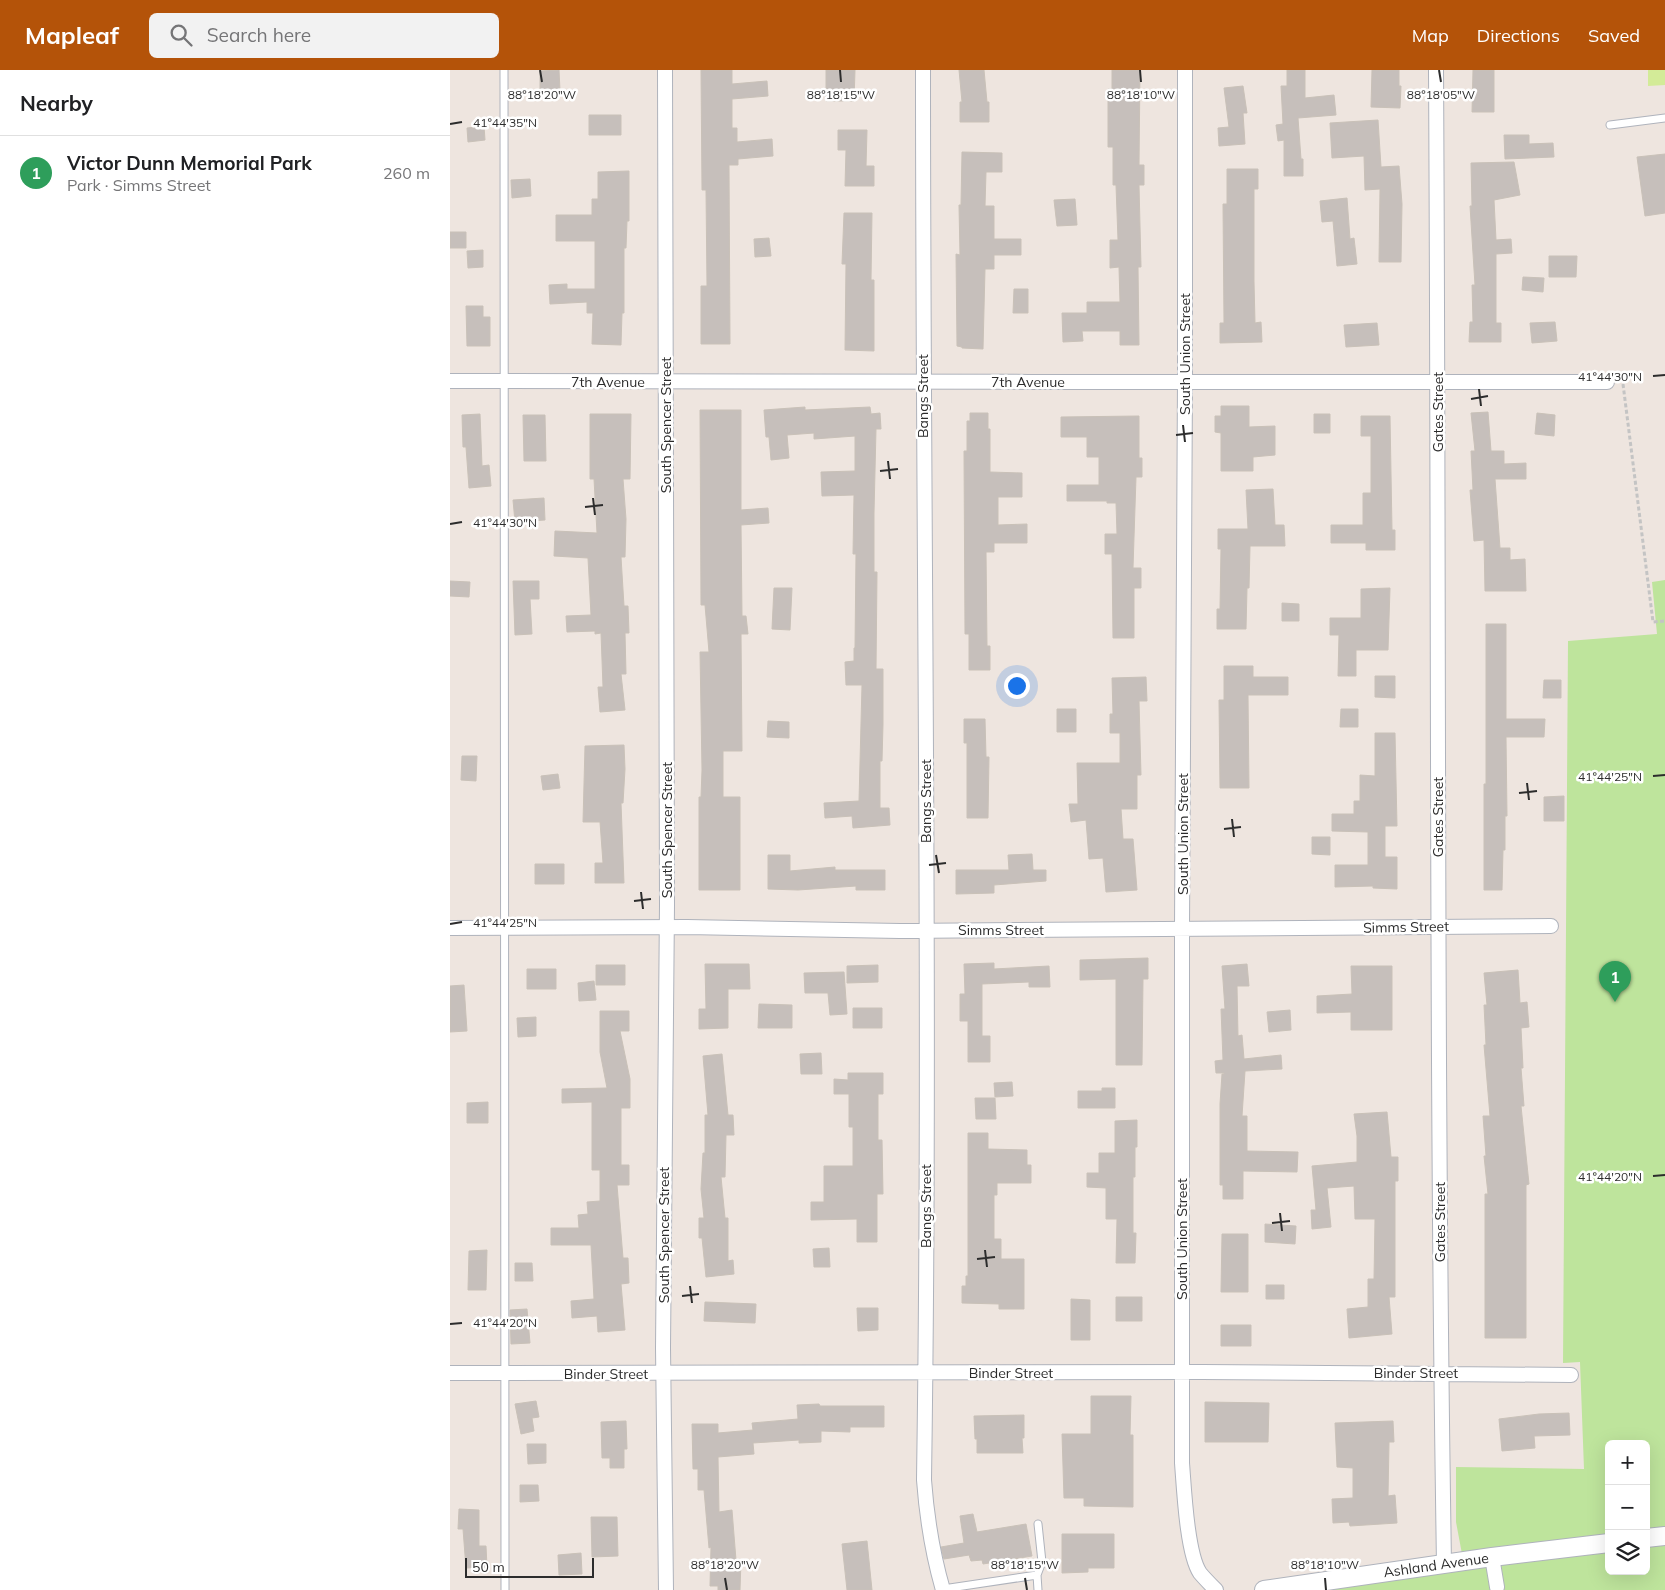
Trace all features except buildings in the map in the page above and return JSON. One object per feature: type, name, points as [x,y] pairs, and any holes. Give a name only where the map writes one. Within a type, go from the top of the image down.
[{"type":"street","name":"South Spencer Street","points":[[665,70],[666,928],[664,1374],[666,1590]]},
{"type":"street","name":"Bangs Street","points":[[923,70],[927,931],[924,1480],[927,1520],[933,1558],[943,1590]]},
{"type":"street","name":"South Union Street","points":[[1184,70],[1182,1463],[1184,1499],[1192,1554],[1200,1572],[1216,1590]]},
{"type":"street","name":"Gates Street","points":[[1436,70],[1438,926],[1444,1564]]},
{"type":"street","name":"7th Avenue","points":[[450,381],[1606,382]]},
{"type":"street","name":"Simms Street","points":[[450,928],[927,931],[1551,926]]},
{"type":"street","name":"Binder Street","points":[[450,1374],[1182,1372],[1571,1375]]},
{"type":"street","points":[[1650,1538],[1665,1536]]},
{"type":"street","name":"Ashland Avenue","points":[[1264,1590],[1605,1544]]},
{"type":"street","points":[[1492,1558],[1496,1587]]},
{"type":"lane","points":[[504,70],[505,1590]]},
{"type":"lane","points":[[1610,125],[1665,118]]},
{"type":"lane","points":[[1038,1524],[1042,1562],[1037,1575],[1038,1590]]},
{"type":"lane","points":[[943,1590],[1037,1575]]},
{"type":"path","points":[[1622,381],[1654,622],[1665,621]]},
{"type":"green space","points":[[1648,70],[1665,70],[1665,85],[1648,86]]},
{"type":"green space","points":[[1665,580],[1665,1590],[1257,1590],[1462,1554],[1456,1522],[1456,1467],[1584,1469],[1580,1362],[1563,1363],[1568,641],[1657,634],[1652,582]]},
{"type":"place","name":"Victor Dunn Memorial Park","points":[[1615,1002]]}]
